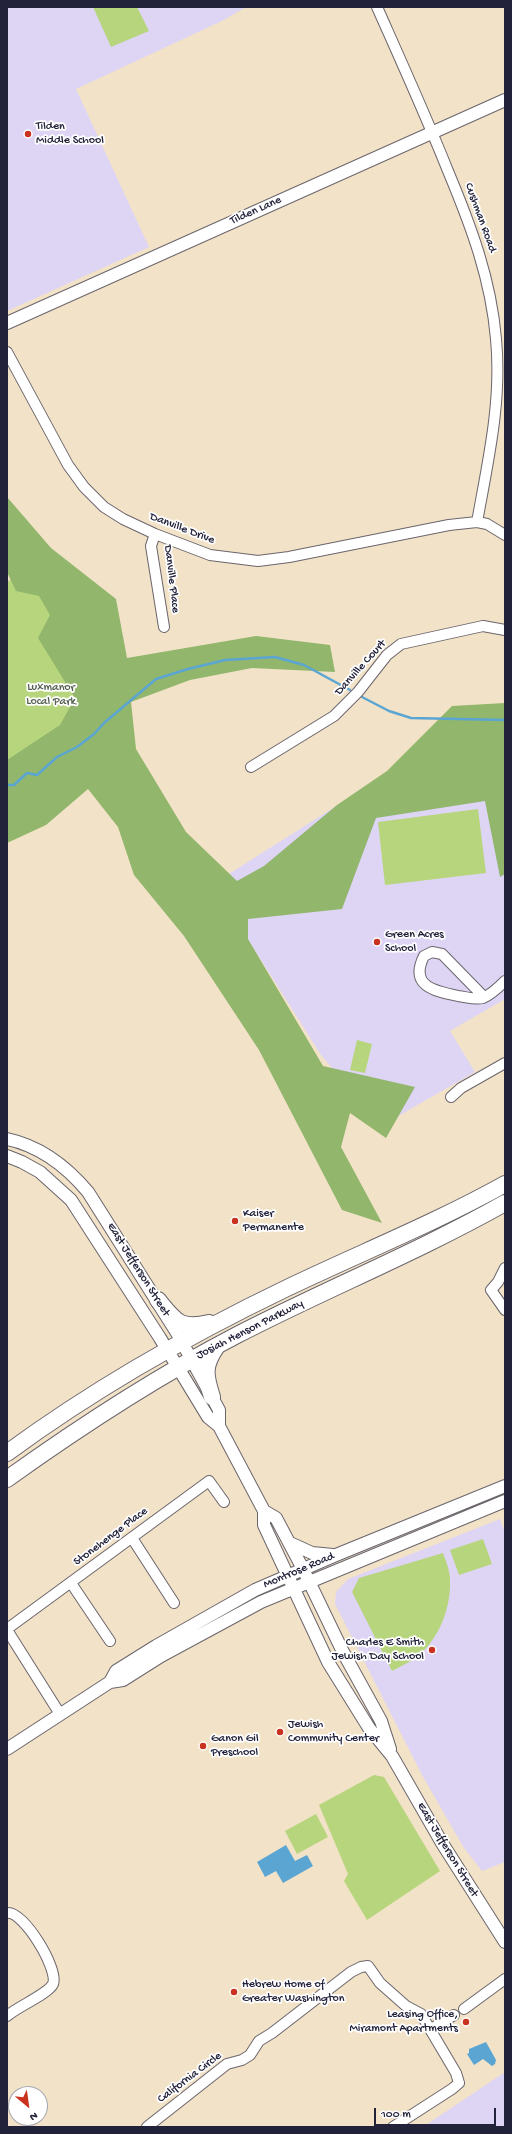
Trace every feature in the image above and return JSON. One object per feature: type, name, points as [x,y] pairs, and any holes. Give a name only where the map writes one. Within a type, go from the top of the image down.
[{"type":"main road","name":"Josiah Henson Parkway","points":[[7,1453],[54,1420],[182,1342],[224,1320],[442,1216],[505,1184]]},
{"type":"main road","name":"Josiah Henson Parkway","points":[[7,1479],[120,1402],[217,1346],[301,1303],[398,1259],[505,1203]]},
{"type":"main road","points":[[301,1303],[324,1286],[356,1268],[361,1263],[364,1252]]},
{"type":"main road","points":[[158,1300],[174,1319],[184,1326],[199,1326],[224,1320]]},
{"type":"main road","points":[[212,1397],[207,1383],[206,1365],[217,1346]]},
{"type":"street","name":"Cushman Road","points":[[377,7],[433,132],[466,213],[489,288],[496,340],[500,424],[477,522]]},
{"type":"street","name":"Tilden Lane","points":[[7,323],[505,100]]},
{"type":"street","name":"Danville Drive","points":[[7,352],[68,465],[84,488],[104,507],[123,519],[155,534],[210,555],[258,561],[289,557],[449,525],[477,522],[487,524],[505,535]]},
{"type":"street","name":"Danville Place","points":[[155,534],[151,546],[164,626]]},
{"type":"street","name":"Danville Court","points":[[251,767],[334,716],[358,692],[387,655],[401,644],[483,626],[505,630]]},
{"type":"street","points":[[484,998],[442,954],[432,952],[424,956],[419,966],[419,977],[424,985],[448,994],[473,999],[484,998],[505,982]]},
{"type":"street","points":[[451,1097],[461,1088],[505,1062]]},
{"type":"street","name":"East Jefferson Street","points":[[7,1139],[21,1143],[46,1155],[64,1167],[82,1185],[104,1215],[158,1300],[182,1342],[185,1364],[208,1417],[219,1426],[264,1511],[264,1524],[328,1662],[369,1728],[392,1756],[442,1843],[505,1942]]},
{"type":"street","name":"East Jefferson Street","points":[[12,1158],[40,1172],[59,1188],[75,1206],[168,1350],[185,1364],[212,1397],[218,1410],[219,1426]]},
{"type":"street","points":[[90,1229],[104,1215]]},
{"type":"street","points":[[505,1268],[498,1282],[491,1290],[505,1310]]},
{"type":"street","name":"Stonehenge Place","points":[[7,1630],[209,1480],[224,1502]]},
{"type":"street","name":"Montrose Road","points":[[110,1682],[116,1671],[156,1646],[207,1616],[288,1575],[505,1486]]},
{"type":"street","name":"Montrose Road","points":[[7,1748],[110,1682],[123,1680],[207,1631],[261,1602],[505,1500]]},
{"type":"street","name":"East Jefferson Street","points":[[264,1511],[276,1518],[304,1569],[343,1652],[381,1721],[392,1756]]},
{"type":"street","points":[[132,1538],[174,1603]]},
{"type":"street","points":[[290,1543],[312,1553],[336,1555]]},
{"type":"street","points":[[71,1583],[110,1640]]},
{"type":"street","points":[[7,1630],[60,1714]]},
{"type":"street","points":[[7,1914],[10,1913],[21,1918],[46,1955],[54,1972],[54,1977],[50,1988],[7,2016]]},
{"type":"street","name":"California Circle","points":[[147,2127],[227,2064],[242,2060],[250,2055],[259,2041],[272,2033],[351,1972],[361,1966],[368,1966],[380,1983],[406,2006],[421,2014],[456,2073],[459,2083],[393,2127]]},
{"type":"street","points":[[464,2009],[505,1979]]},
{"type":"street","points":[[431,2029],[454,2015]]},
{"type":"shaded area","points":[[7,7],[246,7],[224,20],[76,89],[149,247],[7,311]]},
{"type":"shaded area","name":"Green Acres School","points":[[505,713],[505,999],[450,1031],[475,1072],[381,1126],[321,1055],[213,884],[472,720]]},
{"type":"shaded area","name":"Charles E Smith Jewish Day School","points":[[500,1519],[505,1533],[505,1862],[482,1871],[464,1848],[422,1775],[335,1604],[336,1592],[348,1579]]},
{"type":"shaded area","points":[[505,2072],[505,2127],[423,2127]]},
{"type":"green space","points":[[93,7],[137,7],[149,31],[111,47]]},
{"type":"green space","points":[[7,497],[51,548],[116,599],[127,658],[256,636],[330,645],[335,672],[252,668],[190,680],[131,702],[136,749],[186,832],[237,881],[264,866],[337,805],[387,771],[452,706],[505,703],[505,874],[500,877],[485,801],[376,818],[342,909],[248,919],[248,939],[323,1066],[415,1087],[386,1138],[350,1113],[341,1147],[382,1223],[342,1210],[259,1050],[184,936],[134,875],[118,827],[88,789],[46,825],[7,843],[7,760],[60,725],[75,698],[38,638],[50,615],[39,596],[16,591],[7,572]]},
{"type":"green space","name":"Luxmanor Local Park","points":[[25,570],[110,710],[7,778],[7,582]]},
{"type":"green space","points":[[478,809],[486,873],[385,885],[378,822]]},
{"type":"green space","points":[[357,1040],[372,1044],[365,1073],[350,1070]]},
{"type":"green space","points":[[483,1539],[492,1564],[459,1575],[450,1550]]},
{"type":"green space","points":[[443,1553],[449,1570],[450,1590],[449,1601],[443,1621],[433,1639],[419,1655],[413,1660],[392,1671],[352,1592],[359,1578]]},
{"type":"green space","points":[[374,1775],[384,1777],[440,1871],[367,1920],[344,1881],[348,1874],[319,1805]]},
{"type":"green space","points":[[316,1814],[328,1837],[297,1854],[285,1831]]},
{"type":"water","points":[[286,1845],[295,1861],[307,1855],[313,1866],[283,1883],[276,1871],[265,1877],[257,1862]]},
{"type":"water","points":[[486,2042],[496,2060],[495,2064],[492,2066],[483,2059],[474,2065],[467,2054],[469,2053],[469,2049]]},
{"type":"waterway","points":[[7,785],[14,785],[27,773],[37,775],[57,757],[77,747],[94,734],[104,723],[156,679],[188,669],[225,660],[275,657],[304,665],[350,690]]},
{"type":"waterway","points":[[362,697],[389,711],[411,718],[505,720]]},
{"type":"place","name":"Tilden Middle School","points":[[28,134]]},
{"type":"place","name":"Green Acres School","points":[[377,942]]},
{"type":"place","name":"Kaiser Permanente","points":[[235,1221]]},
{"type":"place","name":"Charles E Smith Jewish Day School","points":[[432,1650]]},
{"type":"place","name":"Jewish Community Center","points":[[280,1732]]},
{"type":"place","name":"Ganon Gil Preschool","points":[[203,1746]]},
{"type":"place","name":"Hebrew Home of Greater Washington","points":[[234,1992]]},
{"type":"place","name":"Leasing Office, Miramont Apartments","points":[[466,2022]]}]
